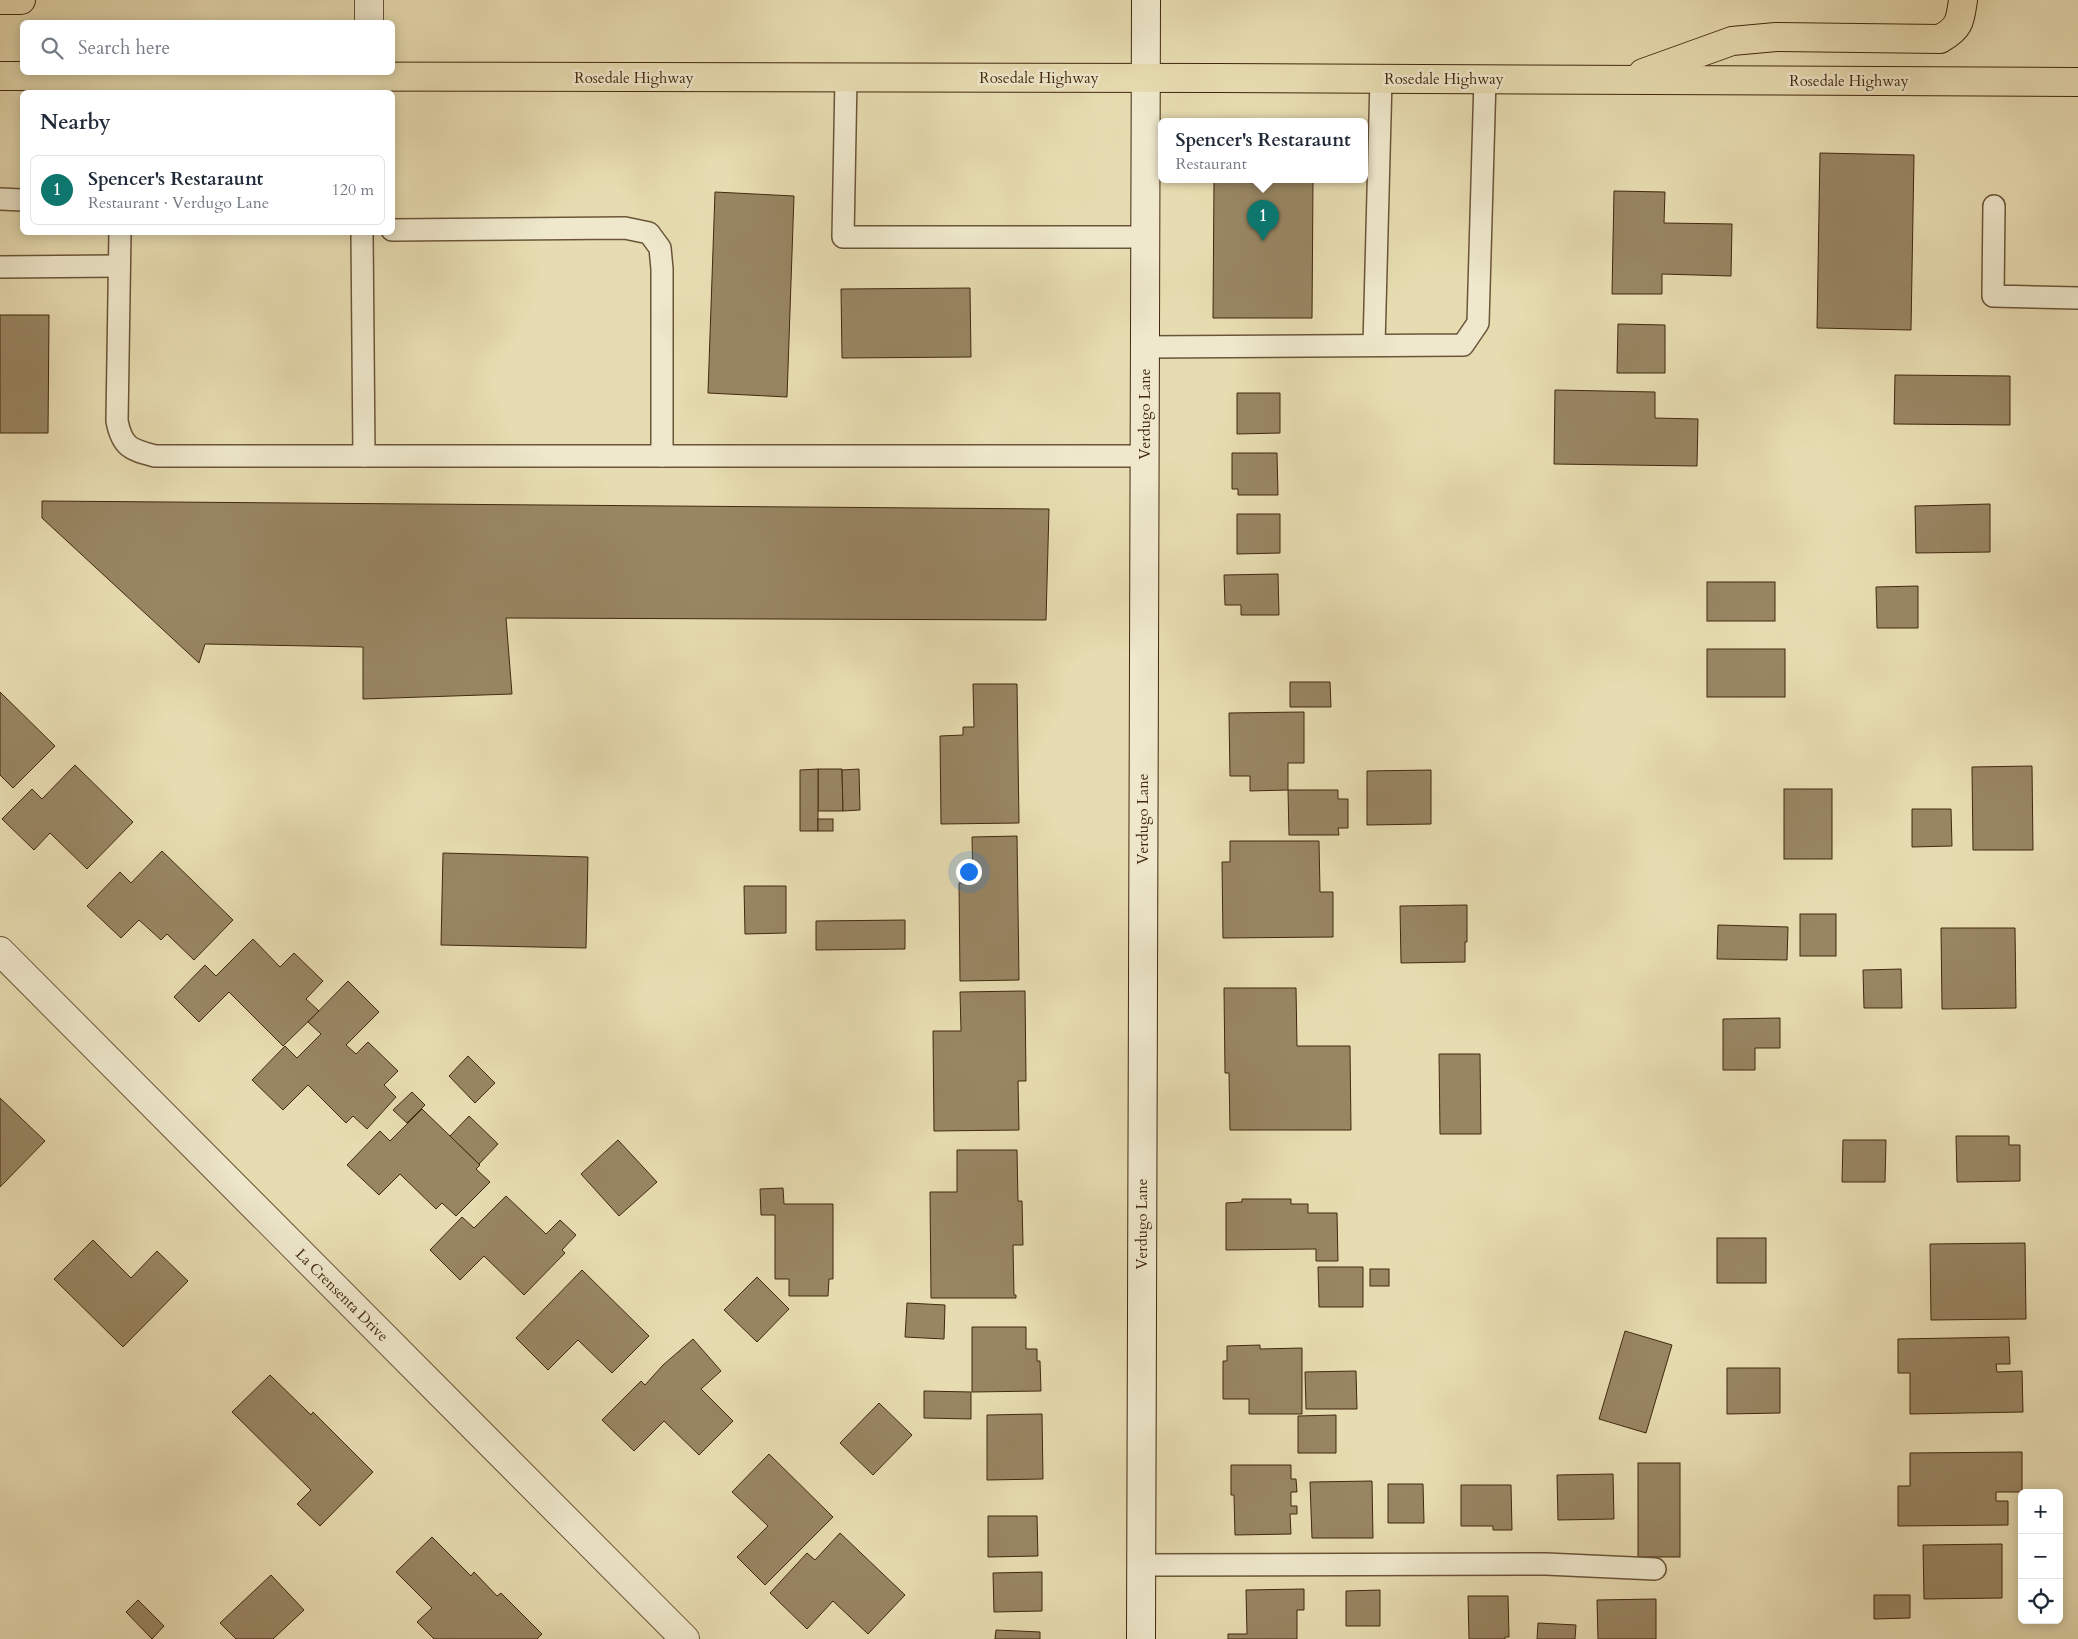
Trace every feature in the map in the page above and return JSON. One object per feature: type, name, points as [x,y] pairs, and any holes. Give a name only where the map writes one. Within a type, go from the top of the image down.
[{"type":"main road","points":[[0,0],[21,0]]},
{"type":"main road","points":[[1625,80],[1732,41],[1776,37],[1940,39],[1951,33],[1960,23],[1963,0]]},
{"type":"main road","name":"Rosedale Highway","points":[[0,76],[368,81],[1145,78],[2078,82]]},
{"type":"street","points":[[369,0],[369,20]]},
{"type":"street","name":"Verdugo Lane","points":[[1140,1639],[1146,0]]},
{"type":"street","name":"La Crensenta Drive","points":[[0,952],[685,1639]]},
{"type":"lane","points":[[846,78],[843,237],[1145,237]]},
{"type":"lane","points":[[1374,346],[1381,79]]},
{"type":"lane","points":[[1145,347],[1463,345],[1478,323],[1486,79]]},
{"type":"lane","points":[[0,199],[20,200]]},
{"type":"lane","points":[[1994,206],[1993,296],[2078,298]]},
{"type":"lane","points":[[395,230],[625,228],[649,233],[660,248],[662,269],[662,456]]},
{"type":"lane","points":[[120,235],[117,421],[120,437],[135,451],[156,456],[1144,456]]},
{"type":"lane","points":[[362,235],[364,456]]},
{"type":"lane","points":[[0,267],[119,266]]},
{"type":"lane","points":[[1141,1565],[1546,1564],[1655,1569]]},
{"type":"building","points":[[1820,153],[1914,155],[1911,330],[1817,328]]},
{"type":"building","points":[[1214,183],[1313,183],[1312,318],[1213,318]]},
{"type":"building","points":[[1614,191],[1665,192],[1664,223],[1732,224],[1731,276],[1662,274],[1662,294],[1612,294]]},
{"type":"building","points":[[715,192],[794,196],[787,397],[708,393]]},
{"type":"building","points":[[970,288],[971,357],[842,358],[841,289]]},
{"type":"building","points":[[0,315],[49,315],[48,433],[0,433]]},
{"type":"building","points":[[1618,324],[1665,325],[1665,373],[1617,373]]},
{"type":"building","points":[[1895,375],[2010,376],[2010,425],[1894,424]]},
{"type":"building","points":[[1555,390],[1655,392],[1655,418],[1698,419],[1697,466],[1554,464]]},
{"type":"building","points":[[1237,393],[1280,393],[1280,433],[1237,434]]},
{"type":"building","points":[[1232,453],[1277,453],[1278,495],[1238,495],[1238,489],[1232,489]]},
{"type":"building","points":[[42,501],[1049,509],[1046,620],[506,618],[512,694],[363,699],[363,647],[205,644],[199,663],[42,518]]},
{"type":"building","points":[[1990,504],[1990,552],[1916,553],[1915,506]]},
{"type":"building","points":[[1237,514],[1280,514],[1280,553],[1237,554]]},
{"type":"building","points":[[1278,574],[1279,615],[1241,615],[1241,605],[1225,605],[1224,575]]},
{"type":"building","points":[[1707,582],[1775,582],[1775,621],[1707,621]]},
{"type":"building","points":[[1918,586],[1918,628],[1877,628],[1876,587]]},
{"type":"building","points":[[1707,649],[1785,649],[1785,697],[1707,697]]},
{"type":"building","points":[[1290,682],[1330,682],[1331,707],[1290,707]]},
{"type":"building","points":[[973,684],[1017,684],[1019,823],[941,824],[940,736],[963,735],[963,727],[974,727]]},
{"type":"building","points":[[0,692],[55,746],[13,788],[0,775]]},
{"type":"building","points":[[1304,712],[1304,763],[1288,763],[1288,790],[1250,791],[1250,776],[1230,776],[1229,713]]},
{"type":"building","points":[[75,765],[133,822],[87,869],[50,833],[34,850],[2,819],[32,789],[42,799]]},
{"type":"building","points":[[2032,766],[2033,850],[1973,850],[1972,767]]},
{"type":"building","points":[[818,769],[842,769],[843,811],[818,811]]},
{"type":"building","points":[[818,769],[818,831],[800,831],[800,770]]},
{"type":"building","points":[[859,769],[860,810],[843,811],[842,770]]},
{"type":"building","points":[[1431,770],[1431,824],[1367,825],[1367,771]]},
{"type":"building","points":[[1784,789],[1832,789],[1832,859],[1784,859]]},
{"type":"building","points":[[1288,790],[1338,790],[1338,799],[1348,799],[1348,828],[1338,828],[1339,835],[1289,835]]},
{"type":"building","points":[[1912,809],[1951,809],[1952,846],[1912,847]]},
{"type":"building","points":[[818,819],[833,819],[833,831],[818,831]]},
{"type":"building","points":[[1017,836],[1019,980],[960,981],[959,883],[973,883],[972,837]]},
{"type":"building","points":[[1230,841],[1319,841],[1320,892],[1333,892],[1333,937],[1223,938],[1222,862],[1230,862]]},
{"type":"building","points":[[162,851],[233,920],[194,960],[167,934],[161,940],[139,920],[121,938],[87,906],[120,872],[131,883]]},
{"type":"building","points":[[443,853],[588,857],[586,948],[441,945]]},
{"type":"building","points":[[744,886],[786,886],[786,933],[745,934]]},
{"type":"building","points":[[1467,905],[1465,962],[1401,963],[1400,906]]},
{"type":"building","points":[[1800,914],[1836,914],[1836,956],[1800,956]]},
{"type":"building","points":[[905,920],[905,949],[816,950],[816,921]]},
{"type":"building","points":[[1718,925],[1788,927],[1787,960],[1717,959]]},
{"type":"building","points":[[1941,928],[2015,928],[2016,1008],[1942,1009]]},
{"type":"building","points":[[253,939],[280,967],[294,953],[323,981],[306,999],[319,1011],[283,1046],[229,992],[199,1022],[174,997],[205,965],[216,976]]},
{"type":"building","points":[[1901,969],[1902,1008],[1864,1008],[1863,970]]},
{"type":"building","points":[[348,981],[379,1012],[346,1045],[356,1054],[368,1042],[398,1071],[384,1085],[396,1097],[367,1129],[353,1116],[346,1123],[308,1085],[283,1110],[252,1080],[285,1046],[297,1058],[321,1034],[308,1022]]},
{"type":"building","points":[[1224,988],[1296,988],[1297,1046],[1350,1046],[1351,1130],[1230,1130],[1229,1073],[1225,1073]]},
{"type":"building","points":[[1025,991],[1026,1081],[1018,1081],[1019,1130],[934,1131],[933,1031],[961,1031],[960,992]]},
{"type":"building","points":[[1780,1018],[1780,1048],[1755,1048],[1755,1070],[1723,1070],[1723,1019]]},
{"type":"building","points":[[1439,1054],[1480,1054],[1481,1134],[1440,1134]]},
{"type":"building","points":[[468,1056],[495,1083],[475,1103],[449,1076]]},
{"type":"building","points":[[412,1092],[425,1105],[407,1123],[393,1110]]},
{"type":"building","points":[[0,1098],[45,1141],[0,1187]]},
{"type":"building","points":[[422,1109],[480,1165],[476,1169],[490,1182],[456,1216],[442,1203],[436,1209],[400,1174],[379,1195],[347,1165],[380,1131],[390,1141]]},
{"type":"building","points":[[469,1116],[498,1144],[479,1164],[450,1136]]},
{"type":"building","points":[[1956,1136],[2009,1136],[2009,1145],[2020,1145],[2020,1181],[1957,1182]]},
{"type":"building","points":[[618,1140],[657,1182],[619,1216],[581,1174]]},
{"type":"building","points":[[1843,1140],[1886,1140],[1885,1182],[1842,1182]]},
{"type":"building","points":[[957,1150],[1017,1150],[1018,1201],[1022,1201],[1023,1245],[1013,1245],[1014,1295],[1016,1295],[1016,1298],[931,1298],[930,1192],[957,1192]]},
{"type":"building","points":[[783,1188],[784,1204],[833,1204],[833,1279],[829,1279],[828,1296],[789,1296],[789,1279],[775,1279],[775,1215],[761,1215],[760,1189]]},
{"type":"building","points":[[506,1196],[546,1234],[560,1220],[576,1235],[562,1250],[565,1253],[524,1295],[484,1256],[460,1280],[430,1250],[462,1217],[474,1228]]},
{"type":"building","points":[[1242,1199],[1291,1199],[1291,1204],[1308,1204],[1308,1213],[1337,1213],[1338,1261],[1316,1261],[1316,1249],[1226,1250],[1226,1203],[1242,1202]]},
{"type":"building","points":[[1717,1238],[1766,1238],[1766,1283],[1717,1283]]},
{"type":"building","points":[[93,1240],[131,1278],[157,1251],[188,1281],[123,1347],[54,1279]]},
{"type":"building","points":[[2025,1243],[2026,1319],[1931,1320],[1930,1244]]},
{"type":"building","points":[[1318,1267],[1363,1267],[1363,1307],[1319,1307]]},
{"type":"building","points":[[1370,1269],[1389,1269],[1389,1286],[1370,1286]]},
{"type":"building","points":[[582,1270],[649,1336],[612,1373],[578,1340],[548,1370],[516,1338]]},
{"type":"building","points":[[757,1277],[789,1309],[757,1342],[724,1310]]},
{"type":"building","points":[[907,1303],[945,1305],[944,1339],[905,1337]]},
{"type":"building","points":[[972,1327],[1026,1327],[1026,1349],[1037,1349],[1037,1361],[1040,1361],[1041,1391],[972,1392]]},
{"type":"building","points":[[1625,1331],[1672,1345],[1646,1433],[1599,1419]]},
{"type":"building","points":[[2009,1337],[2010,1364],[1996,1364],[1997,1372],[2022,1371],[2023,1412],[1910,1414],[1910,1373],[1898,1373],[1898,1339]]},
{"type":"building","points":[[693,1339],[721,1371],[701,1389],[733,1421],[699,1455],[664,1421],[634,1451],[602,1420],[641,1381],[645,1385],[663,1365]]},
{"type":"building","points":[[1260,1345],[1260,1349],[1302,1348],[1302,1414],[1249,1414],[1249,1399],[1223,1399],[1223,1361],[1227,1361],[1227,1346]]},
{"type":"building","points":[[1727,1368],[1780,1368],[1780,1413],[1727,1414]]},
{"type":"building","points":[[1356,1371],[1357,1409],[1306,1409],[1305,1372]]},
{"type":"building","points":[[270,1375],[311,1415],[313,1412],[373,1472],[320,1526],[297,1504],[311,1490],[232,1412]]},
{"type":"building","points":[[924,1391],[971,1392],[971,1419],[924,1418]]},
{"type":"building","points":[[879,1403],[912,1435],[873,1475],[840,1443]]},
{"type":"building","points":[[1042,1414],[1043,1479],[987,1480],[987,1415]]},
{"type":"building","points":[[1336,1415],[1336,1453],[1298,1453],[1298,1416]]},
{"type":"building","points":[[2022,1452],[2022,1489],[2018,1489],[2018,1492],[1996,1492],[1996,1501],[2008,1501],[2008,1525],[1898,1526],[1898,1486],[1910,1486],[1910,1453]]},
{"type":"building","points":[[769,1454],[833,1517],[765,1585],[737,1557],[768,1526],[732,1492]]},
{"type":"building","points":[[1638,1463],[1680,1463],[1680,1557],[1638,1557]]},
{"type":"building","points":[[1231,1465],[1291,1465],[1291,1479],[1296,1479],[1297,1492],[1291,1492],[1291,1506],[1297,1506],[1297,1514],[1290,1514],[1291,1534],[1235,1535],[1234,1495],[1231,1495]]},
{"type":"building","points":[[1613,1474],[1614,1519],[1558,1520],[1557,1475]]},
{"type":"building","points":[[1372,1481],[1373,1538],[1312,1538],[1310,1482]]},
{"type":"building","points":[[1388,1484],[1423,1484],[1424,1523],[1388,1523]]},
{"type":"building","points":[[1461,1485],[1511,1485],[1512,1530],[1493,1530],[1493,1526],[1461,1526]]},
{"type":"building","points":[[988,1516],[1037,1516],[1038,1556],[988,1557]]},
{"type":"building","points":[[840,1533],[905,1595],[868,1634],[833,1601],[807,1629],[770,1593],[807,1553],[815,1560]]},
{"type":"building","points":[[432,1537],[471,1576],[474,1572],[497,1596],[501,1593],[542,1634],[537,1639],[434,1639],[417,1622],[432,1608],[396,1572]]},
{"type":"building","points":[[2002,1544],[2002,1598],[1924,1599],[1923,1545]]},
{"type":"building","points":[[1042,1572],[1042,1611],[994,1612],[993,1573]]},
{"type":"building","points":[[271,1575],[304,1610],[273,1639],[236,1639],[220,1623]]},
{"type":"building","points":[[1304,1589],[1304,1610],[1297,1610],[1297,1639],[1228,1639],[1228,1634],[1247,1634],[1246,1590]]},
{"type":"building","points":[[1380,1590],[1380,1626],[1346,1626],[1346,1591]]},
{"type":"building","points":[[1874,1595],[1910,1595],[1910,1618],[1874,1619]]},
{"type":"building","points":[[1468,1596],[1508,1596],[1509,1637],[1505,1637],[1505,1639],[1469,1639]]},
{"type":"building","points":[[1656,1599],[1656,1639],[1598,1639],[1597,1600]]},
{"type":"building","points":[[138,1600],[164,1626],[152,1639],[126,1612]]},
{"type":"building","points":[[1538,1623],[1576,1625],[1575,1639],[1537,1639]]},
{"type":"building","points":[[996,1630],[1040,1632],[1040,1639],[995,1639]]},
{"type":"place","name":"Spencer's Restaraunt","points":[[1263,241]]}]
